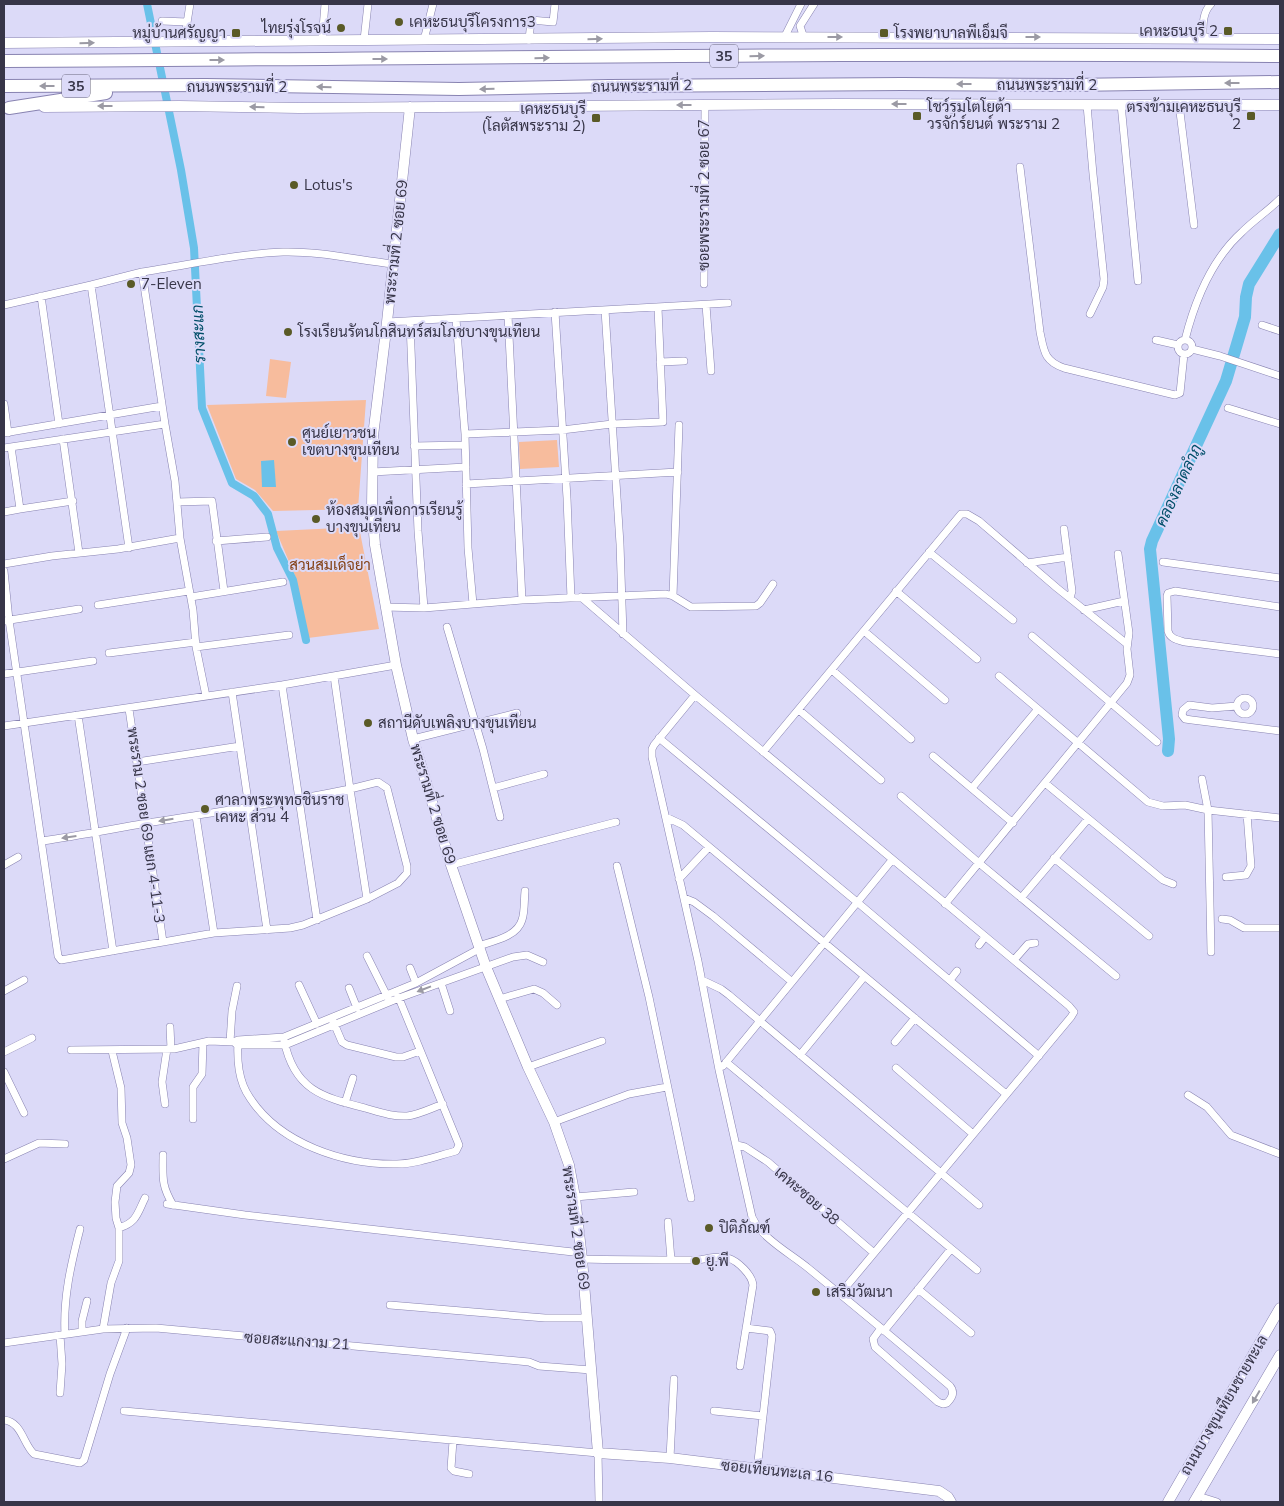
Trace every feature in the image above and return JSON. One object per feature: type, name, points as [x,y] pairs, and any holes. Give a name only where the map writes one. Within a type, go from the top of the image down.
[{"type":"highway","name":"ถนนพระรามที่ 2","points":[[4,61],[787,56],[1280,56]]},
{"type":"highway","name":"ถนนพระรามที่ 2","points":[[4,86],[206,85],[460,89],[619,86],[1072,85],[1280,82]]},
{"type":"highway","points":[[6,108],[148,86]]},
{"type":"main road","name":"35","points":[[4,43],[784,38],[1280,38]]},
{"type":"main road","name":"ถนนพระรามที่ 2","points":[[6,108],[153,106],[299,108],[705,105],[1280,105]]},
{"type":"main road","name":"พระรามที่ 2 ซอย 69","points":[[410,107],[373,436],[372,516],[385,607],[396,665],[413,739],[451,865],[486,967],[528,1067],[554,1122],[569,1165],[582,1256],[598,1453]]},
{"type":"main road","name":"ถนนบางขุนเทียนชายทะเล","points":[[1168,1502],[1280,1308]]},
{"type":"main road","name":"ถนนบางขุนเทียนชายทะเล","points":[[1196,1499],[1280,1355]]},
{"type":"main road","name":"ซอยเทียนทะเล 16","points":[[598,1453],[670,1458],[939,1491],[948,1497],[951,1502]]},
{"type":"street","points":[[184,42],[190,4]]},
{"type":"street","points":[[322,41],[325,4]]},
{"type":"street","points":[[364,40],[368,4]]},
{"type":"street","points":[[424,40],[433,4]]},
{"type":"street","points":[[529,40],[531,20],[553,22],[555,4]]},
{"type":"street","points":[[784,38],[801,4]]},
{"type":"street","points":[[804,38],[800,26],[814,4]]},
{"type":"street","points":[[1203,38],[1206,9],[1211,4]]},
{"type":"street","points":[[162,20],[187,22]]},
{"type":"street","points":[[1121,104],[1138,281]]},
{"type":"street","points":[[1179,104],[1194,225]]},
{"type":"street","name":"ซอยพระรามที่ 2 ซอย 67","points":[[704,284],[705,105]]},
{"type":"street","points":[[1088,105],[1104,279],[1103,287],[1090,314]]},
{"type":"street","points":[[1020,167],[1040,332],[1045,353],[1049,360],[1064,368],[1175,395],[1180,392],[1184,354]]},
{"type":"street","points":[[1185,340],[1192,311],[1221,254],[1241,232],[1280,199]]},
{"type":"street","points":[[4,305],[91,286],[142,272],[188,264],[284,252],[393,264]]},
{"type":"street","points":[[142,272],[175,481],[180,538],[190,594],[196,645],[206,696]]},
{"type":"street","points":[[91,286],[128,548]]},
{"type":"street","points":[[41,296],[59,424]]},
{"type":"street","points":[[387,322],[728,303]]},
{"type":"street","points":[[706,305],[711,371]]},
{"type":"street","points":[[465,434],[562,430],[612,424],[663,422],[658,308]]},
{"type":"street","points":[[605,310],[617,476],[622,634]]},
{"type":"street","points":[[555,312],[566,477],[571,598]]},
{"type":"street","points":[[508,315],[522,600]]},
{"type":"street","points":[[456,319],[465,434],[468,548],[473,604]]},
{"type":"street","points":[[410,322],[415,470],[424,608]]},
{"type":"street","points":[[1262,325],[1280,331]]},
{"type":"street","points":[[1156,340],[1178,345]]},
{"type":"street","points":[[1184,354],[1179,351],[1178,345],[1180,341],[1185,340],[1192,344],[1192,349]]},
{"type":"street","points":[[1184,354],[1192,349],[1220,356],[1280,376]]},
{"type":"street","points":[[660,362],[684,361]]},
{"type":"street","points":[[4,404],[6,433],[162,406]]},
{"type":"street","points":[[1228,408],[1280,424]]},
{"type":"street","points":[[20,509],[8,448],[165,424]]},
{"type":"street","points":[[673,596],[679,425]]},
{"type":"street","points":[[63,439],[80,553]]},
{"type":"street","points":[[414,446],[465,444]]},
{"type":"street","points":[[372,472],[466,467]]},
{"type":"street","points":[[466,484],[678,472]]},
{"type":"street","points":[[177,502],[210,500],[224,591]]},
{"type":"street","points":[[4,512],[73,501]]},
{"type":"street","points":[[763,752],[959,515],[964,514],[979,521],[1127,644]]},
{"type":"street","points":[[1064,529],[1072,591],[1070,598]]},
{"type":"street","points":[[216,541],[267,537]]},
{"type":"street","points":[[4,564],[128,548],[180,538]]},
{"type":"street","points":[[929,552],[1013,620]]},
{"type":"street","points":[[945,904],[1112,703],[1129,679],[1127,644],[1129,633],[1118,554]]},
{"type":"street","points":[[1027,562],[1068,557]]},
{"type":"street","points":[[1163,562],[1280,578]]},
{"type":"street","points":[[4,571],[6,620],[25,723],[58,956],[61,960],[214,933],[290,928],[317,920],[367,899],[398,884],[407,873],[407,866],[387,788],[378,782],[300,800],[42,841]]},
{"type":"street","points":[[98,605],[224,591],[283,582]]},
{"type":"street","points":[[385,607],[424,608],[522,600],[666,594],[691,607],[756,606],[773,584]]},
{"type":"street","points":[[896,590],[977,659]]},
{"type":"street","points":[[1280,607],[1175,590],[1166,596],[1168,631],[1172,637],[1185,642],[1280,654]]},
{"type":"street","points":[[581,597],[695,696],[1014,960],[1074,1012],[1071,1018],[840,1294]]},
{"type":"street","points":[[1084,610],[1124,600]]},
{"type":"street","points":[[6,620],[79,609]]},
{"type":"street","points":[[447,627],[500,817]]},
{"type":"street","points":[[864,631],[945,700]]},
{"type":"street","points":[[109,654],[289,635]]},
{"type":"street","points":[[1032,636],[1157,742]]},
{"type":"street","points":[[4,674],[93,662]]},
{"type":"street","points":[[4,726],[129,709],[396,665]]},
{"type":"street","points":[[832,670],[911,739]]},
{"type":"street","points":[[334,676],[367,899]]},
{"type":"street","points":[[999,676],[1148,802],[1172,807],[1185,805],[1208,810],[1280,818]]},
{"type":"street","points":[[282,685],[317,920]]},
{"type":"street","points":[[232,692],[268,930]]},
{"type":"street","points":[[695,696],[659,738],[652,749],[652,757],[702,980],[719,1070],[737,1145],[748,1207],[755,1224],[759,1230],[840,1294],[882,1329],[950,1386],[953,1394],[947,1403],[942,1404],[875,1347],[873,1339],[882,1329],[918,1289],[951,1250]]},
{"type":"street","points":[[1237,706],[1212,708],[1188,705],[1182,714],[1185,718],[1192,720],[1280,731]]},
{"type":"street","name":"พระราม 2 ซอย 69 แยก 4-11-3","points":[[129,709],[163,942]]},
{"type":"street","points":[[972,788],[1038,709]]},
{"type":"street","points":[[799,710],[881,780]]},
{"type":"street","points":[[413,739],[516,713]]},
{"type":"street","points":[[78,715],[113,951]]},
{"type":"street","points":[[659,738],[1039,1056]]},
{"type":"street","points":[[138,762],[240,746]]},
{"type":"street","points":[[933,756],[1013,823]]},
{"type":"street","points":[[493,788],[544,774]]},
{"type":"street","points":[[1202,779],[1208,810],[1211,952]]},
{"type":"street","points":[[1045,783],[1163,880],[1174,884]]},
{"type":"street","points":[[901,796],[1116,976]]},
{"type":"street","points":[[1226,877],[1246,875],[1250,870],[1247,814]]},
{"type":"street","points":[[196,816],[214,933]]},
{"type":"street","points":[[666,817],[683,826],[709,847],[1006,1094]]},
{"type":"street","points":[[1022,898],[1088,819]]},
{"type":"street","points":[[451,865],[616,822]]},
{"type":"street","points":[[680,879],[709,847]]},
{"type":"street","points":[[4,865],[18,858]]},
{"type":"street","points":[[1054,858],[1149,936]]},
{"type":"street","points":[[719,1070],[892,860]]},
{"type":"street","points":[[617,866],[649,997],[691,1198]]},
{"type":"street","points":[[398,995],[416,982],[479,948],[510,934],[517,928],[523,918],[525,891]]},
{"type":"street","points":[[684,898],[694,902],[713,916],[791,982]]},
{"type":"street","points":[[1222,919],[1230,920],[1244,928],[1280,928]]},
{"type":"street","points":[[978,944],[985,937]]},
{"type":"street","points":[[1014,960],[1028,944],[1035,943]]},
{"type":"street","points":[[71,1050],[169,1049],[203,1043],[285,1041],[398,995],[441,983],[520,955],[534,957],[543,962]]},
{"type":"street","points":[[367,956],[388,999]]},
{"type":"street","points":[[410,968],[416,982]]},
{"type":"street","points":[[950,980],[957,971]]},
{"type":"street","points":[[800,1055],[864,977]]},
{"type":"street","points":[[4,991],[24,980]]},
{"type":"street","points":[[702,980],[721,989],[979,1205]]},
{"type":"street","points":[[441,983],[450,1011]]},
{"type":"street","points":[[299,985],[317,1024]]},
{"type":"street","points":[[237,986],[231,1023],[237,1062],[250,1098],[272,1122],[290,1136],[313,1149],[368,1162],[396,1164],[410,1163],[456,1151],[459,1148],[398,995]]},
{"type":"street","points":[[349,988],[357,1008]]},
{"type":"street","points":[[499,999],[534,989],[543,993],[557,1005]]},
{"type":"street","points":[[285,1041],[317,1024],[333,1022],[357,1008],[388,999]]},
{"type":"street","points":[[895,1042],[915,1018]]},
{"type":"street","points":[[333,1022],[342,1042],[350,1047],[396,1058],[403,1058],[420,1051]]},
{"type":"street","points":[[165,1104],[162,1082],[169,1049],[170,1027]]},
{"type":"street","points":[[4,1052],[32,1038]]},
{"type":"street","points":[[285,1041],[295,1071],[311,1089],[323,1096],[393,1115],[408,1116],[443,1104]]},
{"type":"street","points":[[528,1067],[602,1041]]},
{"type":"street","points":[[193,1119],[193,1087],[202,1074],[203,1043]]},
{"type":"street","points":[[103,1329],[111,1282],[119,1262],[119,1228],[115,1202],[117,1186],[129,1173],[131,1165],[128,1138],[122,1123],[121,1088],[112,1051]]},
{"type":"street","points":[[726,1062],[907,1214],[977,1270]]},
{"type":"street","points":[[896,1068],[973,1134]]},
{"type":"street","points":[[4,1072],[24,1113]]},
{"type":"street","points":[[345,1103],[353,1078]]},
{"type":"street","points":[[554,1122],[629,1094],[667,1087]]},
{"type":"street","points":[[1188,1095],[1206,1107],[1231,1135],[1280,1154]]},
{"type":"street","points":[[4,1159],[39,1142],[65,1144]]},
{"type":"street","name":"เคหะซอย 38","points":[[737,1145],[750,1150],[768,1162],[874,1253]]},
{"type":"street","points":[[164,1155],[163,1183],[170,1204],[582,1256],[638,1261],[726,1257],[735,1262],[752,1280],[754,1285],[740,1366]]},
{"type":"street","points":[[575,1197],[634,1192]]},
{"type":"street","points":[[119,1228],[133,1221],[145,1198]]},
{"type":"street","points":[[668,1222],[671,1260]]},
{"type":"street","points":[[60,1393],[68,1277],[80,1229]]},
{"type":"street","points":[[918,1289],[971,1333]]},
{"type":"street","points":[[82,1332],[82,1321],[87,1301]]},
{"type":"street","points":[[390,1305],[545,1318],[587,1318]]},
{"type":"street","points":[[4,1420],[20,1430],[34,1454],[80,1463],[84,1460],[110,1374],[127,1328]]},
{"type":"street","name":"ซอยสะแกงาม 21","points":[[4,1343],[103,1329],[156,1328],[260,1339],[362,1346],[529,1362],[540,1366],[591,1370]]},
{"type":"street","points":[[746,1328],[770,1331],[772,1336],[757,1470]]},
{"type":"street","points":[[670,1458],[674,1379]]},
{"type":"street","points":[[124,1411],[598,1453],[599,1502]]},
{"type":"street","points":[[714,1411],[763,1416]]},
{"type":"street","points":[[453,1441],[451,1468],[454,1471],[469,1474]]},
{"type":"street","points":[[1196,1499],[1217,1502]]},
{"type":"green space","points":[[270,359],[291,362],[286,398],[266,396]]},
{"type":"green space","name":"ศูนย์เยาวชน เขตบางขุนเทียน","points":[[366,400],[358,509],[273,511],[255,490],[236,479],[207,405]]},
{"type":"green space","points":[[557,440],[559,467],[520,469],[519,442]]},
{"type":"green space","name":"สวนสมเด็จย่า","points":[[359,527],[379,629],[308,638],[296,578],[276,531]]},
{"type":"water","points":[[274,460],[276,487],[262,487],[261,461]]},
{"type":"waterway","name":"รางสะแก","points":[[147,4],[181,170],[194,248],[202,408],[232,483],[254,496],[268,514],[277,548],[293,580],[306,640]]},
{"type":"waterway","name":"คลองลาดลำภู","points":[[1168,751],[1169,739],[1150,549],[1226,381],[1245,317],[1249,284],[1280,234]]},
{"type":"place","name":"เคหะธนบุรีโครงการ3","points":[[399,22]]},
{"type":"place","name":"ไทยรุ่งโรจน์","points":[[341,28]]},
{"type":"place","name":"เคหะธนบุรี 2","points":[[1228,31]]},
{"type":"place","name":"หมู่บ้านศรัญญา","points":[[236,33]]},
{"type":"place","name":"โรงพยาบาลพีเอ็มจี","points":[[884,33]]},
{"type":"place","name":"โชว์รูมโตโยต้า วรจักร์ยนต์ พระราม 2","points":[[917,116]]},
{"type":"place","name":"ตรงข้ามเคหะธนบุรี 2","points":[[1251,116]]},
{"type":"place","name":"เคหะธนบุรี (โลตัสพระราม 2)","points":[[596,118]]},
{"type":"place","name":"Lotus's","points":[[294,185]]},
{"type":"place","name":"7-Eleven","points":[[131,284]]},
{"type":"place","name":"โรงเรียนรัตนโกสินทร์สมโภชบางขุนเทียน","points":[[288,332]]},
{"type":"place","name":"ศูนย์เยาวชน เขตบางขุนเทียน","points":[[292,442]]},
{"type":"place","name":"ห้องสมุดเพื่อการเรียนรู้ บางขุนเทียน","points":[[316,519]]},
{"type":"place","name":"สถานีดับเพลิงบางขุนเทียน","points":[[368,723]]},
{"type":"place","name":"ศาลาพระพุทธชินราช เคหะ ส่วน 4","points":[[205,809]]},
{"type":"place","name":"ปิติภัณฑ์","points":[[709,1228]]},
{"type":"place","name":"ยู.พี","points":[[696,1261]]},
{"type":"place","name":"เสริมวัฒนา","points":[[816,1292]]}]
